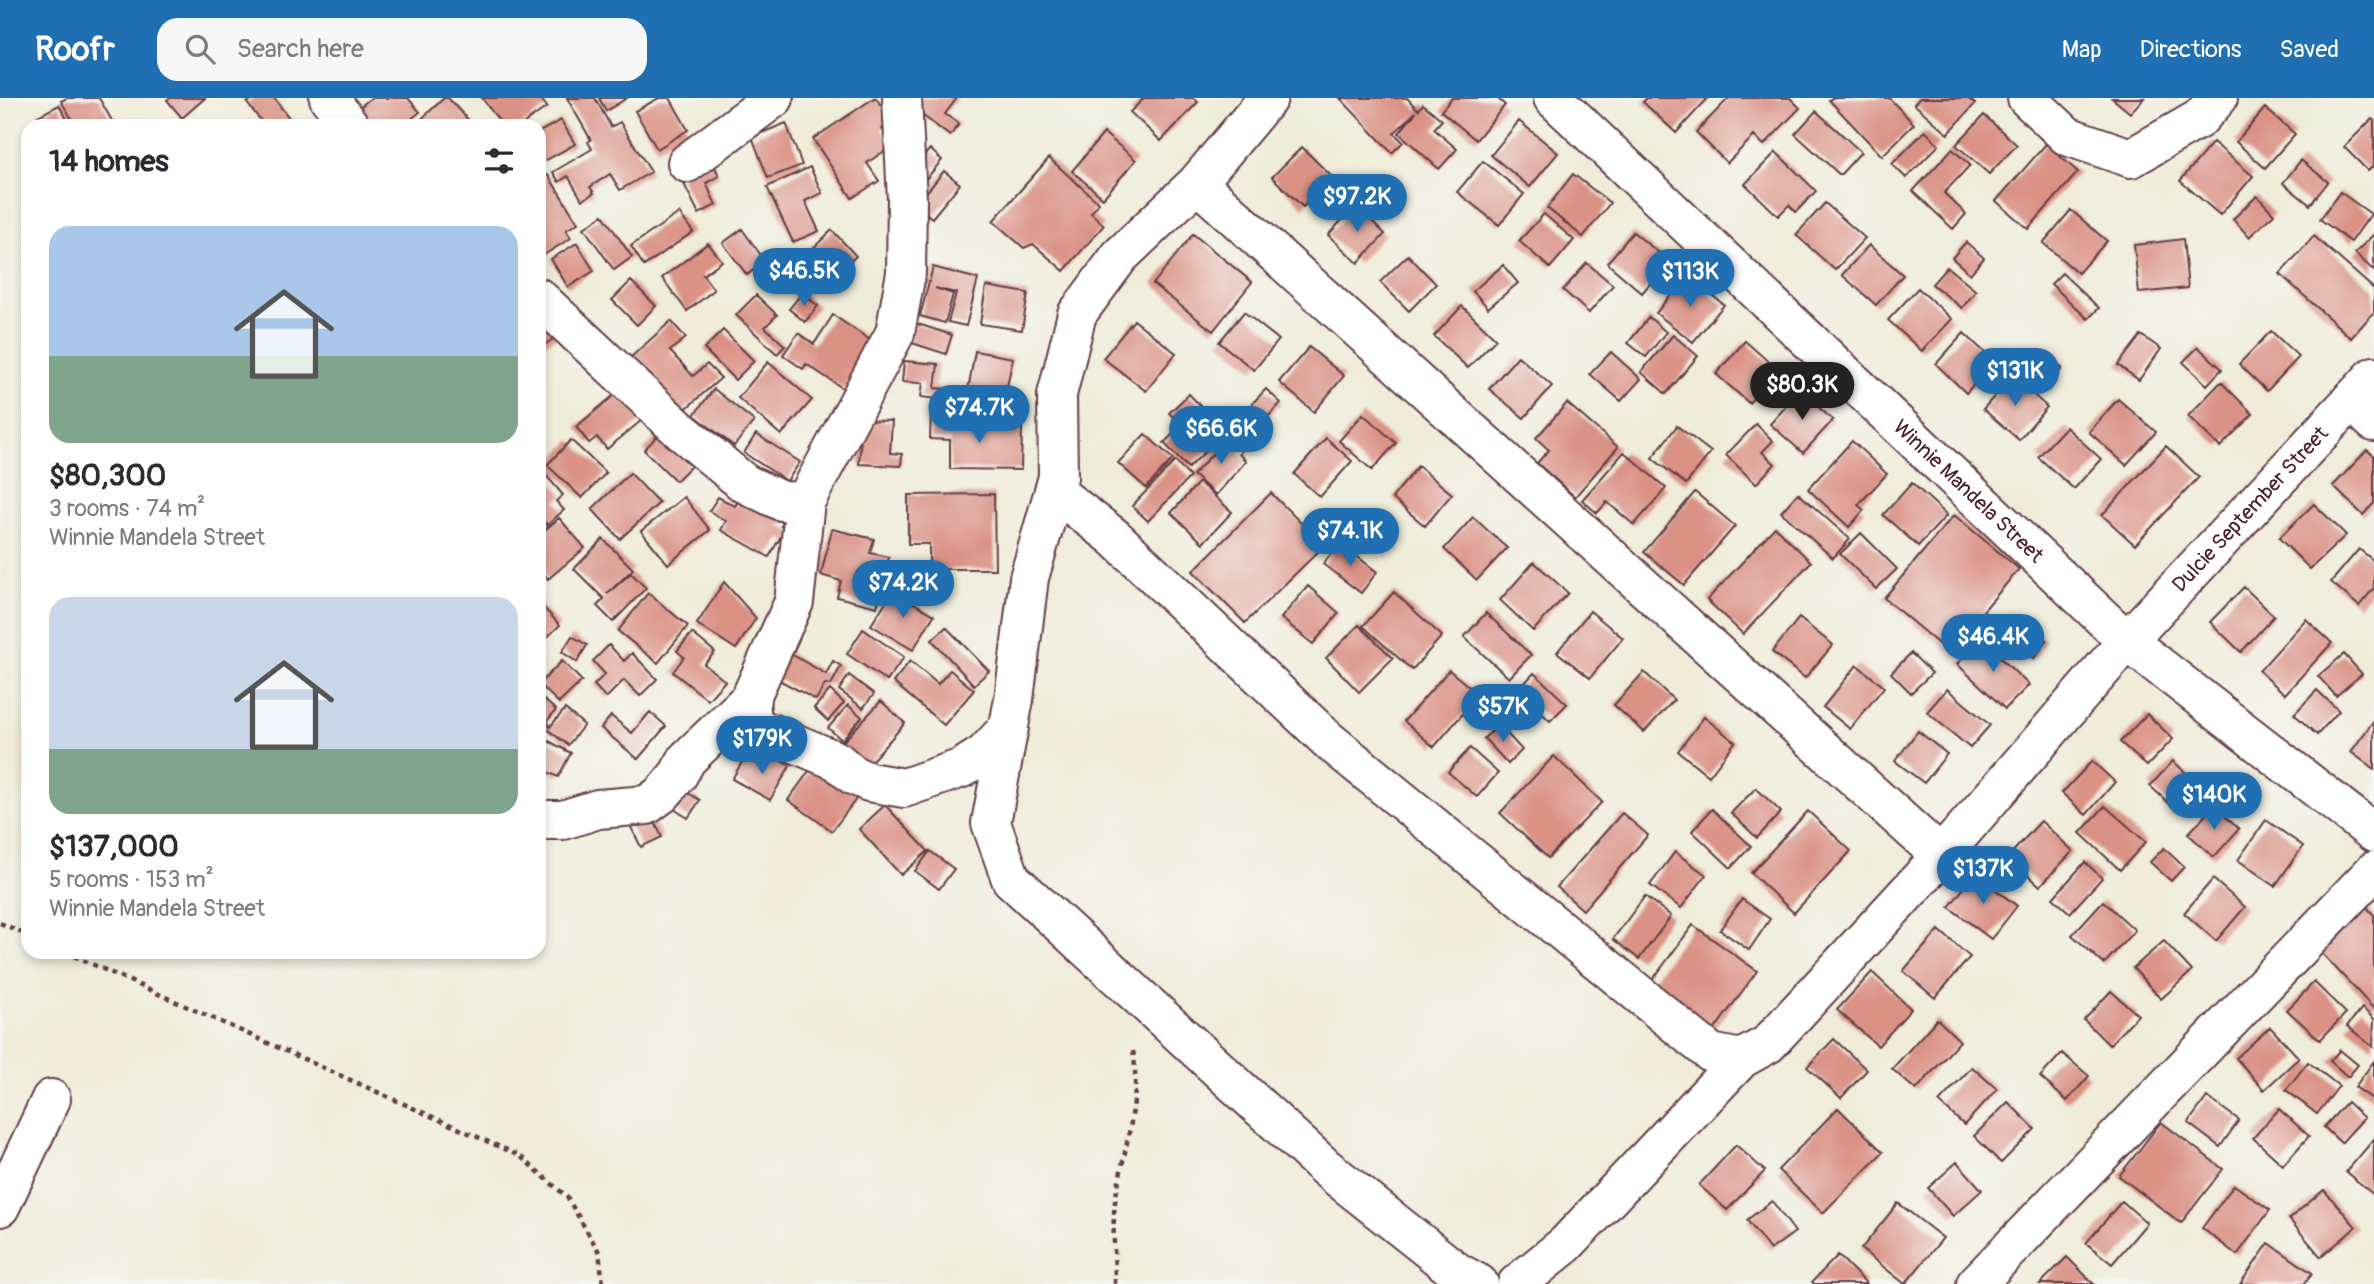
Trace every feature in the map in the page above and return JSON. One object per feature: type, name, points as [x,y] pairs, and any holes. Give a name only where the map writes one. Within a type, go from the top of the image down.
[{"type":"street","points":[[687,163],[774,98]]},
{"type":"street","points":[[546,820],[563,820],[598,809],[647,805],[662,794],[687,759],[750,699],[794,602],[805,502],[895,333],[906,273],[907,200],[902,98]]},
{"type":"street","points":[[1268,98],[1196,183],[1120,256],[1077,314],[1057,395],[1058,477],[1029,578],[1009,727],[991,823],[1011,879],[1326,1168],[1457,1272],[1479,1284]]},
{"type":"street","points":[[1554,98],[2127,641],[2374,833]]},
{"type":"street","points":[[2027,98],[2067,136],[2131,158],[2199,119],[2218,98]]},
{"type":"street","points":[[1196,183],[1941,856]]},
{"type":"street","points":[[546,305],[680,430],[744,484],[781,501],[805,502]]},
{"type":"street","name":"Dulcie September Street","points":[[1517,1284],[1566,1244],[1741,1059],[1768,1044],[1941,856],[2127,641],[2366,399]]},
{"type":"street","points":[[1054,491],[1114,537],[1328,740],[1711,1053],[1741,1059]]},
{"type":"street","points":[[750,699],[752,722],[761,729],[822,754],[869,782],[904,789],[962,768],[984,754],[1009,727]]},
{"type":"street","points":[[1976,1284],[2374,870]]},
{"type":"street","points":[[0,1207],[51,1099]]},
{"type":"path","points":[[0,923],[21,932]]},
{"type":"path","points":[[81,959],[520,1156],[567,1196],[599,1252],[603,1284]]},
{"type":"path","points":[[1115,1284],[1115,1206],[1136,1094],[1137,1066],[1130,1037]]},
{"type":"building","points":[[67,98],[99,98],[111,119],[72,119],[61,101]]},
{"type":"building","points":[[205,98],[182,118],[167,100]]},
{"type":"building","points":[[254,98],[274,98],[290,119],[260,119],[247,103]]},
{"type":"building","points":[[371,98],[408,98],[420,112],[412,119],[361,119],[355,111]]},
{"type":"building","points":[[444,98],[448,98],[468,119],[422,119]]},
{"type":"building","points":[[482,98],[540,98],[547,107],[530,119],[498,119]]},
{"type":"building","points":[[567,98],[595,98],[611,127],[620,122],[651,172],[620,190],[610,174],[590,187],[594,193],[582,200],[568,176],[559,182],[553,172],[592,149],[588,142],[591,140]]},
{"type":"building","points":[[599,98],[627,98],[606,111]]},
{"type":"building","points":[[659,98],[670,98],[688,130],[657,149],[635,111]]},
{"type":"building","points":[[874,98],[892,122],[882,129],[893,145],[867,163],[879,181],[852,198],[813,139]]},
{"type":"building","points":[[922,98],[957,98],[945,114],[959,124],[950,136],[914,109]]},
{"type":"building","points":[[1144,98],[1193,98],[1198,102],[1161,141],[1130,112]]},
{"type":"building","points":[[1340,98],[1407,98],[1418,110],[1423,104],[1442,120],[1434,129],[1457,149],[1439,169],[1399,133],[1416,112],[1394,133],[1403,142],[1392,153]]},
{"type":"building","points":[[1452,98],[1497,98],[1505,105],[1476,140],[1441,111]]},
{"type":"building","points":[[1647,98],[1708,98],[1676,133],[1643,102]]},
{"type":"building","points":[[1729,98],[1790,98],[1800,108],[1764,145],[1754,136],[1727,163],[1696,132]]},
{"type":"building","points":[[1889,98],[1914,124],[1882,156],[1829,100]]},
{"type":"building","points":[[1920,98],[1967,98],[1975,104],[1948,134],[1914,104]]},
{"type":"building","points":[[2112,98],[2144,98],[2130,113]]},
{"type":"building","points":[[59,105],[67,119],[40,119],[38,116]]},
{"type":"building","points":[[2265,108],[2295,134],[2265,168],[2236,142]]},
{"type":"building","points":[[1816,111],[1861,152],[1840,175],[1795,134]]},
{"type":"building","points":[[1984,115],[2017,145],[1989,174],[1956,145]]},
{"type":"building","points":[[2372,119],[2374,165],[2368,171],[2344,147]]},
{"type":"building","points":[[561,120],[575,144],[546,160],[546,128]]},
{"type":"building","points":[[1519,121],[1558,153],[1530,187],[1491,155]]},
{"type":"building","points":[[786,123],[802,165],[768,178],[752,137]]},
{"type":"building","points":[[1925,131],[1939,145],[1906,178],[1892,164]]},
{"type":"building","points":[[1104,133],[1136,160],[1103,198],[1072,171]]},
{"type":"building","points":[[2213,142],[2253,176],[2220,215],[2180,181]]},
{"type":"building","points":[[2046,144],[2078,172],[2028,229],[1996,201]]},
{"type":"building","points":[[1302,147],[1333,178],[1303,207],[1272,177]]},
{"type":"building","points":[[930,149],[942,160],[927,178],[914,167]]},
{"type":"building","points":[[1952,149],[1970,165],[1944,193],[1966,214],[1953,229],[1913,191]]},
{"type":"building","points":[[1776,152],[1816,191],[1796,212],[1789,205],[1778,216],[1745,184]]},
{"type":"building","points":[[1049,158],[1099,203],[1091,213],[1104,225],[1064,271],[1033,244],[1024,248],[993,221]]},
{"type":"building","points":[[712,160],[719,176],[706,183],[716,205],[699,214],[680,176]]},
{"type":"building","points":[[2301,160],[2328,182],[2310,205],[2283,183]]},
{"type":"building","points":[[1483,161],[1524,194],[1499,225],[1457,192]]},
{"type":"building","points":[[810,167],[822,193],[805,201],[819,231],[793,242],[767,187]]},
{"type":"building","points":[[944,171],[960,184],[932,218],[916,205]]},
{"type":"building","points":[[1573,174],[1610,203],[1583,237],[1547,208]]},
{"type":"building","points":[[548,175],[578,223],[566,230],[571,238],[546,254]]},
{"type":"building","points":[[2340,192],[2371,214],[2351,242],[2320,219]]},
{"type":"building","points":[[2257,196],[2274,214],[2249,237],[2233,219]]},
{"type":"building","points":[[1825,203],[1865,238],[1835,270],[1796,235]]},
{"type":"building","points":[[1356,205],[1385,234],[1358,263],[1328,235]]},
{"type":"building","points":[[2071,210],[2107,241],[2078,273],[2043,243]]},
{"type":"building","points":[[679,213],[693,232],[644,266],[631,246]]},
{"type":"building","points":[[1544,214],[1574,240],[1550,268],[1519,241]]},
{"type":"building","points":[[603,215],[632,257],[614,270],[584,228]]},
{"type":"building","points":[[742,229],[765,261],[747,275],[723,243]]},
{"type":"building","points":[[832,230],[856,256],[829,281],[805,256]]},
{"type":"building","points":[[1633,232],[1669,261],[1642,293],[1607,263]]},
{"type":"building","points":[[1193,234],[1252,282],[1213,331],[1153,284]]},
{"type":"building","points":[[2374,234],[2374,271],[2355,253]]},
{"type":"building","points":[[2314,236],[2374,289],[2374,312],[2351,338],[2280,274]]},
{"type":"building","points":[[2183,239],[2188,288],[2139,293],[2134,245]]},
{"type":"building","points":[[1966,242],[1984,258],[1970,274],[1952,258]]},
{"type":"building","points":[[577,243],[594,271],[568,287],[551,259]]},
{"type":"building","points":[[708,243],[722,261],[703,275],[714,290],[687,311],[662,278]]},
{"type":"building","points":[[1869,245],[1903,275],[1876,305],[1842,275]]},
{"type":"building","points":[[1408,255],[1436,284],[1409,311],[1380,282]]},
{"type":"building","points":[[1587,263],[1613,285],[1589,313],[1563,290]]},
{"type":"building","points":[[1503,265],[1518,283],[1488,308],[1473,291]]},
{"type":"building","points":[[933,267],[978,279],[966,326],[948,322],[956,293],[935,288],[953,294],[945,323],[920,316]]},
{"type":"building","points":[[1947,267],[1976,291],[1962,308],[1932,284]]},
{"type":"building","points":[[2062,273],[2099,308],[2088,319],[2051,284]]},
{"type":"building","points":[[1687,275],[1724,305],[1693,342],[1656,313]]},
{"type":"building","points":[[631,281],[656,306],[637,325],[612,300]]},
{"type":"building","points":[[986,286],[1028,293],[1022,330],[980,324]]},
{"type":"building","points":[[1918,288],[1952,319],[1922,351],[1888,320]]},
{"type":"building","points":[[802,293],[818,306],[805,322],[789,309]]},
{"type":"building","points":[[756,295],[777,315],[765,327],[785,346],[777,354],[736,315]]},
{"type":"building","points":[[1462,306],[1496,339],[1468,368],[1434,336]]},
{"type":"building","points":[[1244,312],[1279,340],[1254,370],[1219,342]]},
{"type":"building","points":[[833,315],[873,342],[847,391],[806,364],[803,369],[783,355],[798,333],[814,344]]},
{"type":"building","points":[[1649,317],[1666,332],[1646,357],[1628,343]]},
{"type":"building","points":[[546,320],[558,335],[546,344]]},
{"type":"building","points":[[1134,320],[1176,353],[1146,391],[1103,358]]},
{"type":"building","points":[[671,321],[686,338],[670,351],[693,376],[707,364],[721,378],[682,412],[631,357]]},
{"type":"building","points":[[915,323],[952,335],[946,354],[909,342]]},
{"type":"building","points":[[723,330],[754,361],[735,380],[704,349]]},
{"type":"building","points":[[2271,331],[2299,357],[2267,391],[2239,364]]},
{"type":"building","points":[[1964,333],[1995,362],[1966,393],[1936,364]]},
{"type":"building","points":[[1673,335],[1698,356],[1666,394],[1641,372]]},
{"type":"building","points":[[2141,335],[2161,349],[2139,380],[2118,365]]},
{"type":"building","points":[[1745,341],[1778,370],[1749,403],[1716,374]]},
{"type":"building","points":[[1309,347],[1344,376],[1314,412],[1279,382]]},
{"type":"building","points":[[2198,347],[2222,369],[2207,385],[2183,362]]},
{"type":"building","points":[[975,351],[1013,358],[1005,396],[968,390]]},
{"type":"building","points":[[1611,352],[1641,379],[1621,401],[1590,374]]},
{"type":"building","points":[[2042,355],[2062,368],[2049,389],[2029,377]]},
{"type":"building","points":[[1518,356],[1552,386],[1524,418],[1489,389]]},
{"type":"building","points":[[904,361],[938,364],[935,388],[946,389],[944,400],[921,397],[923,383],[902,382]]},
{"type":"building","points":[[768,362],[812,400],[781,435],[738,398]]},
{"type":"building","points":[[2013,376],[2047,407],[2019,440],[1983,409]]},
{"type":"building","points":[[2221,382],[2253,414],[2220,447],[2188,416]]},
{"type":"building","points":[[714,389],[754,421],[734,446],[694,415]]},
{"type":"building","points":[[1266,389],[1281,403],[1262,423],[1247,409]]},
{"type":"building","points":[[1800,391],[1833,420],[1803,453],[1770,424]]},
{"type":"building","points":[[618,392],[642,420],[607,449],[597,437],[589,443],[576,427]]},
{"type":"building","points":[[1189,394],[1226,432],[1188,468],[1164,443],[1182,425],[1169,413]]},
{"type":"building","points":[[2118,399],[2156,432],[2126,465],[2089,432]]},
{"type":"building","points":[[1567,403],[1618,447],[1575,497],[1537,463],[1549,450],[1536,438]]},
{"type":"building","points":[[931,414],[953,414],[952,425],[1022,427],[1021,470],[950,469],[950,440],[930,439]]},
{"type":"building","points":[[1363,414],[1396,443],[1372,470],[1339,441]]},
{"type":"building","points":[[862,420],[892,421],[890,453],[902,454],[901,466],[859,464]]},
{"type":"building","points":[[1756,424],[1773,441],[1762,452],[1775,464],[1756,484],[1726,455]]},
{"type":"building","points":[[1677,426],[1711,452],[1686,484],[1652,458]]},
{"type":"building","points":[[2066,427],[2101,459],[2074,489],[2038,457]]},
{"type":"building","points":[[659,434],[691,466],[676,481],[644,450]]},
{"type":"building","points":[[756,434],[800,462],[787,481],[744,453]]},
{"type":"building","points":[[1145,434],[1173,459],[1146,488],[1118,463]]},
{"type":"building","points":[[1229,436],[1244,448],[1239,454],[1246,461],[1216,495],[1193,475]]},
{"type":"building","points":[[1326,438],[1352,461],[1320,497],[1294,474]]},
{"type":"building","points":[[571,440],[606,473],[582,498],[547,465]]},
{"type":"building","points":[[1852,441],[1887,474],[1858,505],[1864,510],[1849,527],[1808,489]]},
{"type":"building","points":[[2166,446],[2199,477],[2135,545],[2102,515]]},
{"type":"building","points":[[2367,450],[2374,456],[2374,503],[2363,515],[2333,486]]},
{"type":"building","points":[[1624,452],[1666,488],[1634,525],[1607,502],[1597,513],[1582,500]]},
{"type":"building","points":[[1175,461],[1190,477],[1148,521],[1132,506]]},
{"type":"building","points":[[1418,466],[1452,494],[1425,526],[1392,498]]},
{"type":"building","points":[[630,473],[659,503],[620,539],[592,509]]},
{"type":"building","points":[[546,475],[563,495],[556,501],[564,510],[547,525]]},
{"type":"building","points":[[1199,482],[1232,512],[1203,543],[1171,513]]},
{"type":"building","points":[[1912,483],[1947,515],[1918,546],[1883,515]]},
{"type":"building","points":[[745,491],[787,516],[781,526],[794,533],[788,543],[780,538],[769,557],[721,530],[726,521],[709,511],[718,497],[735,506]]},
{"type":"building","points":[[1695,492],[1735,526],[1684,585],[1644,552]]},
{"type":"building","points":[[1271,493],[1324,546],[1245,623],[1193,571]]},
{"type":"building","points":[[1798,493],[1850,539],[1833,558],[1781,512]]},
{"type":"building","points":[[994,494],[995,569],[929,569],[929,544],[908,544],[908,495]]},
{"type":"building","points":[[684,497],[710,530],[668,564],[641,531]]},
{"type":"building","points":[[2314,504],[2346,535],[2310,569],[2279,538]]},
{"type":"building","points":[[1954,515],[2019,569],[1948,652],[1884,598]]},
{"type":"building","points":[[1473,517],[1507,548],[1477,580],[1444,549]]},
{"type":"building","points":[[559,518],[585,548],[548,579],[546,577],[546,529]]},
{"type":"building","points":[[1775,527],[1811,562],[1743,634],[1707,600]]},
{"type":"building","points":[[832,529],[874,539],[870,553],[889,557],[877,607],[837,597],[841,581],[821,575]]},
{"type":"building","points":[[1861,533],[1897,569],[1876,589],[1840,554]]},
{"type":"building","points":[[603,539],[633,569],[607,594],[631,573],[646,588],[613,622],[597,606],[604,599],[574,569]]},
{"type":"building","points":[[1340,543],[1377,572],[1361,593],[1323,564]]},
{"type":"building","points":[[2359,549],[2374,561],[2374,588],[2359,606],[2331,582]]},
{"type":"building","points":[[1534,562],[1568,593],[1533,631],[1500,600]]},
{"type":"building","points":[[724,582],[756,618],[736,649],[697,624]]},
{"type":"building","points":[[1308,586],[1339,613],[1313,644],[1281,618]]},
{"type":"building","points":[[2244,587],[2274,616],[2241,652],[2210,622]]},
{"type":"building","points":[[893,591],[934,615],[913,650],[871,625]]},
{"type":"building","points":[[1394,592],[1442,636],[1412,670],[1363,626]]},
{"type":"building","points":[[648,593],[688,626],[658,663],[618,631]]},
{"type":"building","points":[[546,610],[560,625],[546,638]]},
{"type":"building","points":[[1590,611],[1623,638],[1590,678],[1557,652]]},
{"type":"building","points":[[1486,613],[1531,655],[1509,678],[1464,637]]},
{"type":"building","points":[[2010,617],[2046,640],[2034,659],[1998,637]]},
{"type":"building","points":[[1799,618],[1833,645],[1805,678],[1772,652]]},
{"type":"building","points":[[2306,619],[2332,643],[2285,694],[2259,671]]},
{"type":"building","points":[[1359,625],[1393,658],[1359,692],[1326,658]]},
{"type":"building","points":[[946,627],[989,671],[974,685],[932,640]]},
{"type":"building","points":[[863,629],[904,657],[887,681],[847,654]]},
{"type":"building","points":[[692,633],[715,652],[704,664],[725,681],[708,700],[673,672],[684,657],[677,651]]},
{"type":"building","points":[[572,636],[587,645],[577,662],[562,652]]},
{"type":"building","points":[[1980,639],[2029,685],[2005,709],[1957,664]]},
{"type":"building","points":[[609,645],[624,661],[632,653],[657,679],[640,696],[624,680],[606,698],[594,685],[605,674],[593,661]]},
{"type":"building","points":[[784,650],[826,674],[833,661],[841,666],[831,685],[825,684],[816,700],[770,675]]},
{"type":"building","points":[[1911,653],[1932,673],[1911,693],[1891,673]]},
{"type":"building","points":[[2344,654],[2362,674],[2336,696],[2318,676]]},
{"type":"building","points":[[562,661],[582,681],[559,703],[546,691],[546,677]]},
{"type":"building","points":[[910,661],[938,684],[950,670],[974,690],[944,725],[893,682]]},
{"type":"building","points":[[1857,665],[1884,687],[1850,729],[1823,707]]},
{"type":"building","points":[[1449,670],[1479,695],[1434,747],[1404,721]]},
{"type":"building","points":[[1644,672],[1674,700],[1644,732],[1614,705]]},
{"type":"building","points":[[1534,673],[1567,704],[1550,721],[1518,690]]},
{"type":"building","points":[[849,675],[874,694],[863,708],[839,690]]},
{"type":"building","points":[[1947,689],[1990,725],[1970,748],[1927,712]]},
{"type":"building","points":[[830,690],[844,703],[828,721],[814,708]]},
{"type":"building","points":[[2317,690],[2339,711],[2317,735],[2294,714]]},
{"type":"building","points":[[881,701],[905,723],[867,766],[841,744]]},
{"type":"building","points":[[546,702],[556,710],[547,721],[550,727],[565,709],[584,725],[568,745],[547,729]]},
{"type":"building","points":[[848,705],[862,717],[842,740],[828,728]]},
{"type":"building","points":[[650,712],[666,726],[638,759],[601,728],[611,716],[632,733]]},
{"type":"building","points":[[2147,714],[2173,739],[2147,766],[2120,742]]},
{"type":"building","points":[[1704,717],[1735,742],[1709,776],[1678,751]]},
{"type":"building","points":[[2374,720],[2374,769],[2351,752]]},
{"type":"building","points":[[1499,725],[1522,750],[1508,764],[1484,738]]},
{"type":"building","points":[[1918,731],[1947,754],[1924,783],[1895,761]]},
{"type":"building","points":[[546,740],[571,753],[558,777],[546,771]]},
{"type":"building","points":[[1470,748],[1498,773],[1477,797],[1448,772]]},
{"type":"building","points":[[771,755],[790,766],[770,800],[732,779],[745,757],[764,768]]},
{"type":"building","points":[[1554,756],[1602,802],[1548,858],[1500,813]]},
{"type":"building","points":[[2092,761],[2115,782],[2086,815],[2062,793]]},
{"type":"building","points":[[2173,761],[2196,782],[2173,807],[2150,786]]},
{"type":"building","points":[[815,763],[859,795],[832,831],[788,800]]},
{"type":"building","points":[[1756,788],[1781,812],[1757,838],[1731,813]]},
{"type":"building","points":[[683,790],[700,800],[688,818],[672,808]]},
{"type":"building","points":[[885,805],[928,851],[901,875],[859,829]]},
{"type":"building","points":[[2105,806],[2146,842],[2120,870],[2080,833]]},
{"type":"building","points":[[2214,806],[2239,829],[2214,857],[2188,834]]},
{"type":"building","points":[[1712,809],[1751,846],[1731,868],[1692,831]]},
{"type":"building","points":[[1808,811],[1851,851],[1794,913],[1751,873]]},
{"type":"building","points":[[1622,813],[1648,835],[1583,910],[1557,887]]},
{"type":"building","points":[[651,814],[662,837],[641,847],[630,825]]},
{"type":"building","points":[[2266,820],[2303,846],[2275,886],[2238,860]]},
{"type":"building","points":[[2041,821],[2073,851],[2040,886],[2008,857]]},
{"type":"building","points":[[2164,848],[2184,867],[2171,881],[2150,862]]},
{"type":"building","points":[[930,851],[954,869],[939,889],[915,871]]},
{"type":"building","points":[[1675,852],[1706,875],[1681,908],[1650,885]]},
{"type":"building","points":[[2085,862],[2102,878],[2070,913],[2053,898]]},
{"type":"building","points":[[1975,874],[2017,906],[1991,939],[1949,907]]},
{"type":"building","points":[[2213,879],[2245,907],[2216,941],[2184,913]]},
{"type":"building","points":[[1645,896],[1671,916],[1639,959],[1613,939]]},
{"type":"building","points":[[1742,899],[1770,919],[1749,950],[1720,930]]},
{"type":"building","points":[[2103,901],[2135,930],[2104,964],[2072,935]]},
{"type":"building","points":[[2363,903],[2374,915],[2374,1009],[2316,947]]},
{"type":"building","points":[[1693,925],[1757,971],[1712,1033],[1648,986]]},
{"type":"building","points":[[1939,930],[1970,957],[1935,998],[1903,971]]},
{"type":"building","points":[[2164,941],[2192,971],[2161,999],[2133,968]]},
{"type":"building","points":[[1872,972],[1911,1009],[1878,1046],[1837,1010]]},
{"type":"building","points":[[2314,982],[2346,1013],[2320,1040],[2287,1010]]},
{"type":"building","points":[[2111,991],[2138,1015],[2109,1045],[2084,1020]]},
{"type":"building","points":[[2362,1008],[2374,1019],[2373,1047],[2347,1026]]},
{"type":"building","points":[[1937,1019],[1960,1041],[1916,1090],[1892,1069]]},
{"type":"building","points":[[2270,1027],[2299,1058],[2264,1090],[2236,1058]]},
{"type":"building","points":[[1834,1039],[1867,1070],[1841,1098],[1807,1067]]},
{"type":"building","points":[[2340,1050],[2358,1065],[2348,1077],[2330,1061]]},
{"type":"building","points":[[2062,1053],[2089,1076],[2067,1101],[2040,1077]]},
{"type":"building","points":[[2374,1061],[2374,1100],[2355,1087]]},
{"type":"building","points":[[2308,1062],[2339,1086],[2317,1114],[2286,1090]]},
{"type":"building","points":[[1972,1067],[1997,1089],[1964,1125],[1939,1102]]},
{"type":"building","points":[[2207,1097],[2239,1120],[2220,1147],[2188,1123]]},
{"type":"building","points":[[2008,1102],[2035,1129],[2001,1163],[1974,1136]]},
{"type":"building","points":[[2347,1102],[2364,1118],[2341,1143],[2324,1127]]},
{"type":"building","points":[[1838,1108],[1883,1152],[1823,1213],[1778,1170]]},
{"type":"building","points":[[2279,1109],[2309,1136],[2283,1165],[2253,1138]]},
{"type":"building","points":[[2161,1122],[2223,1169],[2181,1223],[2119,1176]]},
{"type":"building","points":[[2374,1139],[2374,1195],[2346,1172]]},
{"type":"building","points":[[1736,1145],[1765,1171],[1727,1210],[1699,1185]]},
{"type":"building","points":[[1957,1162],[1982,1190],[1953,1216],[1928,1188]]},
{"type":"building","points":[[2234,1185],[2270,1210],[2237,1255],[2202,1228]]},
{"type":"building","points":[[2324,1190],[2356,1227],[2321,1257],[2289,1219]]},
{"type":"building","points":[[1772,1201],[1795,1232],[1770,1250],[1747,1220]]},
{"type":"building","points":[[2122,1201],[2147,1223],[2112,1264],[2086,1243]]},
{"type":"building","points":[[1898,1203],[1943,1238],[1905,1284],[1861,1249]]},
{"type":"building","points":[[2269,1243],[2312,1273],[2304,1284],[2240,1284]]},
{"type":"building","points":[[1838,1255],[1867,1284],[1812,1282]]},
{"type":"building","points":[[2067,1257],[2094,1284],[2040,1284]]}]
